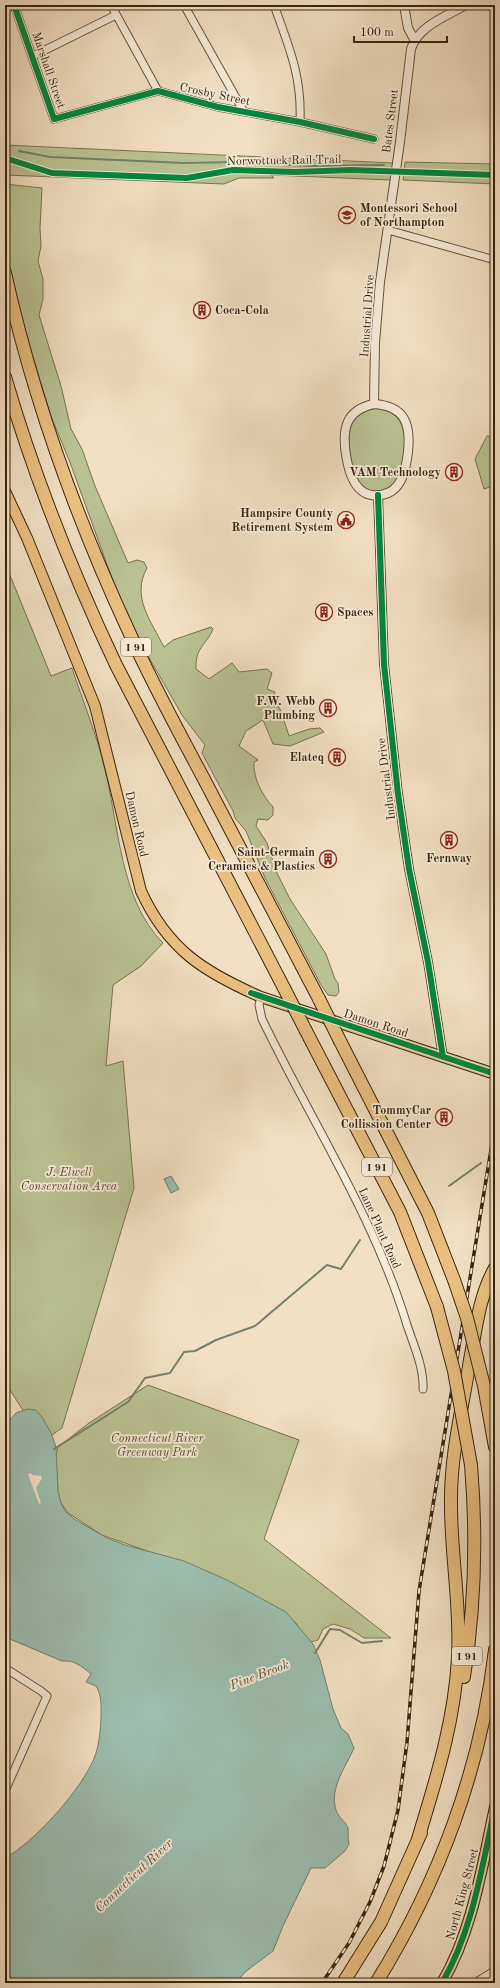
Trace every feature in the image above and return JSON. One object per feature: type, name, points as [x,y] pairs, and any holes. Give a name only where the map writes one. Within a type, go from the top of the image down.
[{"type":"highway","name":"I 91","points":[[5,273],[21,338],[43,414],[68,486],[130,635],[425,1207],[454,1280],[467,1318],[484,1386],[495,1447]]},
{"type":"highway","name":"I 91","points":[[5,377],[42,492],[92,614],[116,665],[400,1212],[437,1308],[454,1370],[471,1465],[475,1522],[475,1567],[467,1655],[461,1696],[448,1754],[418,1840],[381,1922],[343,1983]]},
{"type":"highway","points":[[418,1840],[442,1757],[455,1693],[459,1639],[451,1506],[453,1467],[483,1292],[495,1268]]},
{"type":"highway","name":"I 91","points":[[376,1983],[410,1924],[438,1863],[462,1800],[480,1734],[495,1650]]},
{"type":"highway","points":[[480,1734],[495,1685]]},
{"type":"main road","name":"Damon Road","points":[[5,491],[29,543],[95,706],[133,866],[144,899],[166,932],[194,962],[230,983],[261,997],[495,1074]]},
{"type":"main road","name":"North King Street","points":[[442,1983],[458,1949],[474,1899],[495,1807]]},
{"type":"street","name":"Marshall Street","points":[[14,5],[54,119],[158,91]]},
{"type":"street","points":[[111,5],[158,91]]},
{"type":"street","points":[[184,5],[244,112]]},
{"type":"street","points":[[274,5],[298,74],[301,102],[300,122]]},
{"type":"street","points":[[404,5],[408,28],[414,39],[432,25],[466,5]]},
{"type":"street","points":[[33,56],[116,15]]},
{"type":"street","name":"Bates Street","points":[[388,230],[410,53],[414,39]]},
{"type":"street","name":"Crosby Street","points":[[158,91],[186,100],[300,122],[374,139]]},
{"type":"street","points":[[388,230],[495,260]]},
{"type":"street","name":"Industrial Drive","points":[[374,404],[375,343],[380,282],[388,230]]},
{"type":"street","points":[[374,404],[386,405],[397,411],[406,423],[410,435],[406,466],[402,480],[390,491],[378,495],[363,491],[352,479],[348,467],[344,434],[347,424],[353,415],[364,406],[374,404]]},
{"type":"street","name":"Industrial Drive","points":[[378,495],[384,664],[398,797],[408,869],[428,962],[443,1057]]},
{"type":"street","name":"Lane Plant Road","points":[[261,997],[259,1005],[262,1019],[351,1189],[388,1271],[417,1357],[422,1376],[423,1390]]},
{"type":"street","points":[[5,1668],[47,1696],[5,1791]]},
{"type":"street","points":[[476,1983],[495,1971]]},
{"type":"green space","points":[[5,145],[393,163],[390,180],[271,175],[274,178],[239,178],[224,184],[5,175]]},
{"type":"green space","points":[[405,162],[495,164],[495,184],[403,180]]},
{"type":"green space","points":[[5,184],[42,188],[40,228],[41,246],[38,261],[43,279],[43,299],[39,315],[61,386],[71,429],[82,449],[95,486],[128,563],[137,560],[144,562],[147,568],[141,589],[142,599],[149,618],[164,647],[173,640],[211,627],[213,629],[197,656],[196,669],[209,679],[232,663],[239,672],[267,669],[272,673],[267,689],[275,692],[273,697],[281,711],[289,736],[309,729],[320,728],[324,732],[290,746],[273,744],[263,720],[246,731],[239,746],[258,760],[254,762],[255,774],[262,792],[273,807],[273,815],[268,820],[258,819],[256,826],[267,843],[277,873],[290,899],[326,954],[335,979],[338,983],[339,992],[336,996],[328,995],[321,985],[265,878],[246,831],[235,818],[233,811],[202,753],[205,745],[182,715],[152,663],[121,603],[71,465],[51,416],[20,314],[5,244]]},
{"type":"green space","points":[[377,408],[386,410],[398,419],[403,431],[405,446],[402,469],[398,481],[389,489],[382,491],[371,491],[359,484],[351,471],[349,457],[349,434],[352,424],[357,418],[363,413]]},
{"type":"green space","points":[[487,436],[495,437],[495,485],[484,489],[475,459]]},
{"type":"green space","name":"J. Elwell Conservation Area","points":[[5,563],[51,676],[72,668],[102,757],[129,884],[138,906],[149,926],[163,943],[141,966],[113,985],[106,1066],[123,1061],[134,1188],[62,1428],[37,1445],[24,1412],[5,1382]]},
{"type":"green space","name":"Connecticut River Greenway Park","points":[[148,1385],[299,1440],[264,1539],[391,1638],[364,1638],[350,1629],[333,1624],[323,1629],[318,1640],[308,1643],[296,1623],[278,1608],[210,1573],[102,1535],[68,1513],[61,1503],[58,1492],[56,1456],[58,1447],[89,1423]]},
{"type":"water","points":[[171,1176],[179,1189],[171,1193],[164,1179]]},
{"type":"water","name":"Connecticut River","points":[[28,1409],[36,1410],[42,1417],[51,1433],[56,1447],[58,1492],[65,1511],[74,1519],[107,1538],[125,1545],[184,1561],[227,1580],[286,1612],[313,1644],[320,1660],[333,1709],[341,1728],[348,1734],[354,1748],[339,1778],[334,1802],[338,1815],[348,1828],[349,1844],[345,1851],[325,1868],[311,1868],[283,1926],[273,1951],[245,1972],[236,1983],[5,1983],[5,1858],[29,1841],[53,1817],[84,1777],[96,1754],[100,1736],[101,1718],[101,1701],[98,1690],[96,1686],[86,1682],[91,1674],[81,1666],[71,1661],[62,1661],[5,1637],[5,1422],[9,1421],[16,1413]]},
{"type":"pier","points":[[31,1473],[32,1475],[41,1476],[42,1478],[36,1488],[41,1503],[39,1504],[28,1474]]},
{"type":"waterway","points":[[19,151],[50,157],[184,163],[236,162],[310,166],[384,165]]},
{"type":"waterway","points":[[449,1186],[481,1163]]},
{"type":"waterway","points":[[54,1449],[128,1402],[145,1378],[170,1373],[184,1352],[195,1351],[216,1340],[255,1326],[327,1265],[341,1269],[360,1240]]},
{"type":"waterway","name":"Pine Brook","points":[[315,1653],[330,1629],[340,1630],[362,1643],[382,1641]]},
{"type":"railway","points":[[322,1983],[349,1943],[370,1902],[384,1866],[398,1810],[407,1742],[419,1591],[495,1125]]},
{"type":"cycle path","points":[[14,5],[54,119],[158,91],[218,107],[300,122],[374,139]]},
{"type":"cycle path","name":"Norwottuck Rail Trail","points":[[5,158],[52,173],[187,178],[233,170],[295,172],[351,170],[495,175]]},
{"type":"cycle path","points":[[378,495],[384,664],[398,794],[409,869],[428,962],[443,1057]]},
{"type":"cycle path","points":[[251,993],[495,1074]]},
{"type":"cycle path","points":[[442,1983],[453,1963],[469,1920],[481,1875],[495,1807]]},
{"type":"place","name":"Montessori School of Northampton","points":[[347,215]]},
{"type":"place","name":"Coca-Cola","points":[[202,310]]},
{"type":"place","name":"VAM Technology","points":[[454,472]]},
{"type":"place","name":"Hampsire County Retirement System","points":[[346,520]]},
{"type":"place","name":"Spaces","points":[[324,612]]},
{"type":"place","name":"F.W. Webb Plumbing","points":[[328,708]]},
{"type":"place","name":"Elateq","points":[[337,757]]},
{"type":"place","name":"Fernway","points":[[449,840]]},
{"type":"place","name":"Saint-Germain Ceramics & Plastics","points":[[328,859]]},
{"type":"place","name":"TommyCar Collission Center","points":[[444,1117]]}]
